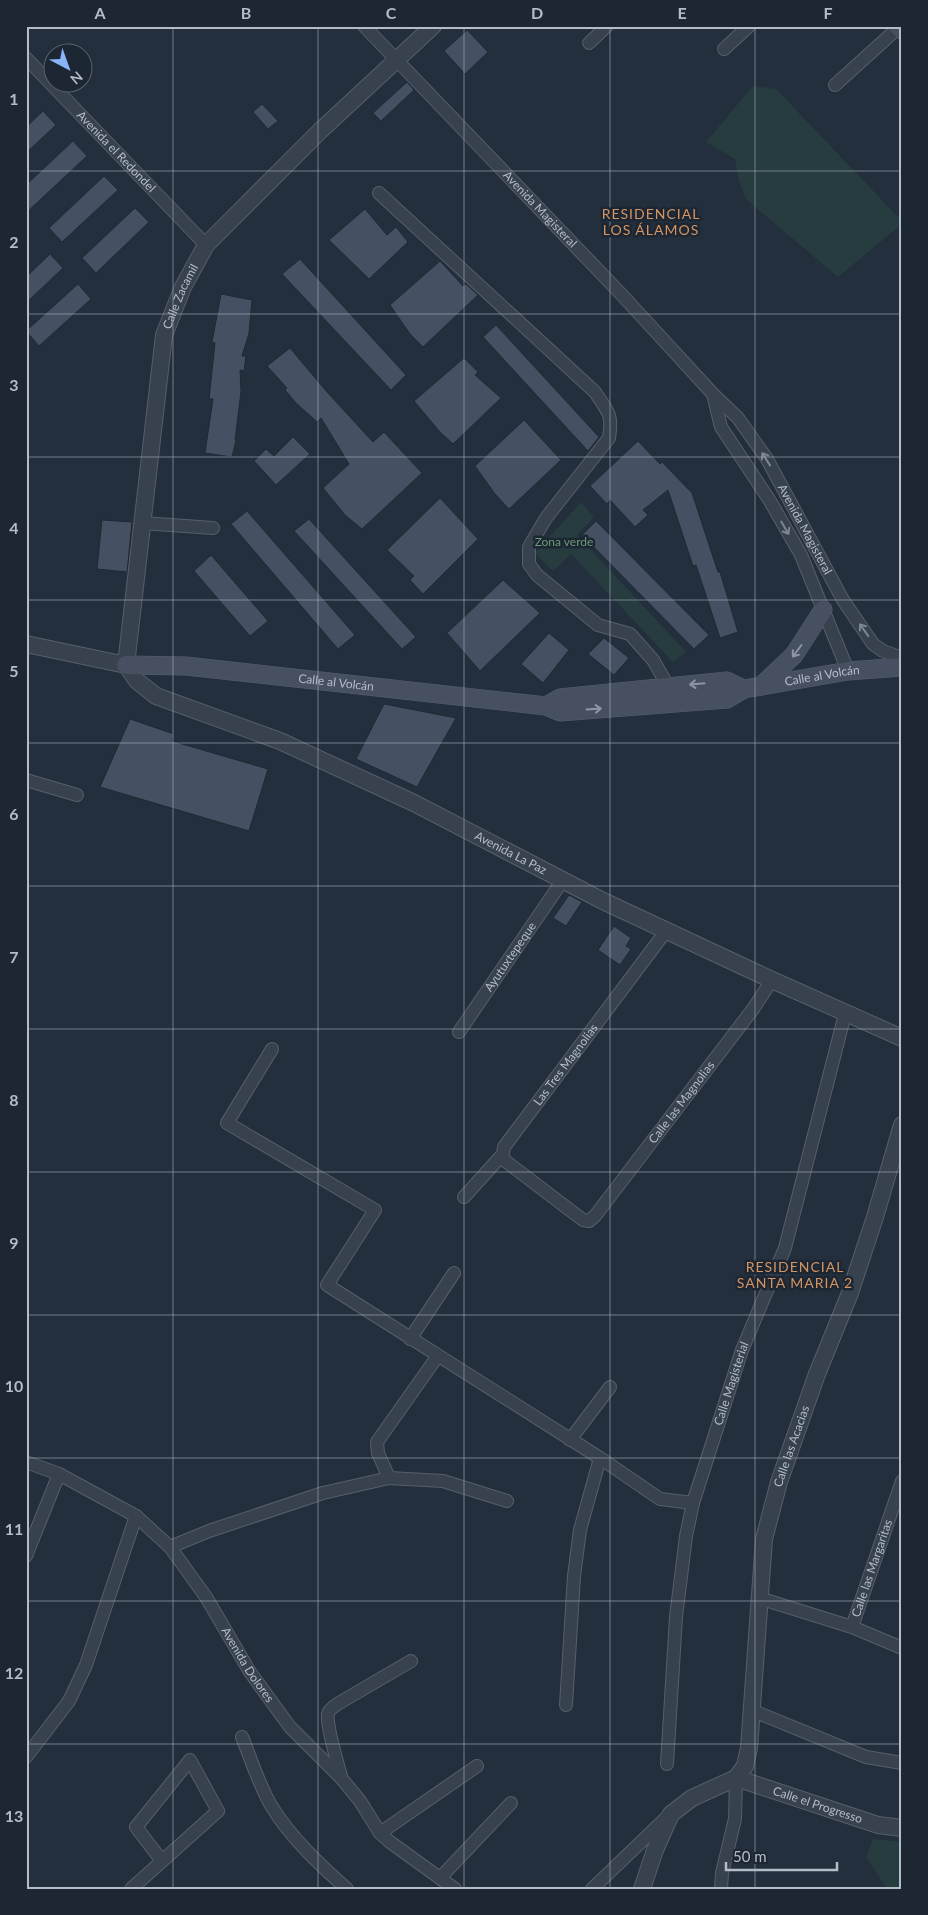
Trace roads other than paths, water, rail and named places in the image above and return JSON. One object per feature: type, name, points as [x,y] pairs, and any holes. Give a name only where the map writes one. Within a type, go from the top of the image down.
[{"type":"main road","points":[[752,688],[794,655],[823,610]]},
{"type":"main road","name":"Calle al Volcán","points":[[126,665],[186,666],[546,706],[560,712],[727,699],[752,688],[848,671],[902,667]]},
{"type":"main road","name":"Calle al Volcán","points":[[546,706],[560,698],[668,686],[727,681],[752,688]]},
{"type":"street","name":"Avenida Magisteral","points":[[364,26],[622,295],[713,394],[738,418],[767,459],[843,600],[873,644],[883,651],[902,658]]},
{"type":"street","name":"Calle Zacamil","points":[[126,665],[164,335],[183,287],[206,245],[320,131],[433,26]]},
{"type":"street","points":[[589,43],[607,26]]},
{"type":"street","points":[[724,49],[749,26]]},
{"type":"street","points":[[836,85],[899,28]]},
{"type":"street","name":"Avenida el Redondel","points":[[26,58],[206,245]]},
{"type":"street","points":[[379,193],[594,392],[607,410],[611,422],[609,438],[546,518],[528,547],[529,564],[537,575],[598,625],[630,634],[653,660],[668,686]]},
{"type":"street","name":"Avenida Magisteral","points":[[713,394],[722,427],[801,555],[848,671]]},
{"type":"street","points":[[142,523],[212,528]]},
{"type":"street","points":[[823,610],[843,600]]},
{"type":"street","points":[[26,644],[126,665]]},
{"type":"street","name":"Avenida La Paz","points":[[126,665],[137,681],[156,696],[280,742],[414,803],[666,931],[845,1014],[902,1038]]},
{"type":"street","points":[[26,780],[77,794]]},
{"type":"street","name":"Ayutuxtepeque","points":[[459,1032],[563,880]]},
{"type":"street","name":"Las Tres Magnolias","points":[[464,1197],[503,1154],[504,1147],[666,931]]},
{"type":"street","name":"Calle las Magnolias","points":[[503,1154],[504,1160],[583,1220],[589,1220],[601,1208],[753,1009],[772,980]]},
{"type":"street","name":"Calle Magisterial","points":[[667,1764],[676,1617],[686,1536],[693,1503],[742,1350],[785,1248],[845,1014]]},
{"type":"street","points":[[272,1049],[226,1123],[375,1210],[327,1285],[600,1458],[660,1499],[693,1503]]},
{"type":"street","name":"Calle las Acacias","points":[[736,1778],[745,1766],[749,1748],[764,1539],[779,1482],[817,1374],[850,1293],[875,1218],[902,1125]]},
{"type":"street","points":[[410,1339],[454,1273]]},
{"type":"street","points":[[389,1478],[378,1453],[377,1442],[437,1356]]},
{"type":"street","points":[[570,1440],[610,1386]]},
{"type":"street","points":[[566,1705],[574,1576],[580,1530],[600,1458]]},
{"type":"street","name":"Avenida Dolores","points":[[26,1462],[59,1474],[136,1516],[170,1547],[206,1597],[250,1672],[284,1719],[342,1779],[360,1801],[380,1833],[455,1889]]},
{"type":"street","points":[[26,1556],[59,1474]]},
{"type":"street","points":[[170,1547],[209,1531],[323,1493],[389,1478],[443,1481],[507,1501]]},
{"type":"street","name":"Calle las Margaritas","points":[[852,1627],[902,1481]]},
{"type":"street","points":[[26,1757],[69,1702],[86,1665],[136,1516]]},
{"type":"street","points":[[760,1598],[852,1627],[902,1648]]},
{"type":"street","points":[[342,1779],[334,1750],[328,1715],[331,1709],[411,1661]]},
{"type":"street","points":[[751,1710],[866,1757],[902,1763]]},
{"type":"street","points":[[242,1737],[271,1806],[285,1825],[320,1864],[347,1889]]},
{"type":"street","points":[[131,1889],[218,1811],[190,1760],[136,1827],[162,1861]]},
{"type":"street","points":[[380,1833],[477,1766]]},
{"type":"street","points":[[592,1889],[671,1814],[692,1798],[736,1778],[735,1819],[722,1873],[721,1889]]},
{"type":"street","name":"Calle el Progresso","points":[[736,1778],[878,1826],[902,1828]]},
{"type":"street","points":[[440,1878],[511,1803]]},
{"type":"street","points":[[642,1889],[655,1850],[671,1814]]},
{"type":"district","name":"RESIDENCIAL LOS ÁLAMOS","points":[[651,222]]},
{"type":"district","name":"RESIDENCIAL SANTA MARIA 2","points":[[795,1276]]},
{"type":"park label","name":"Zona verde","points":[[564,542]]}]
